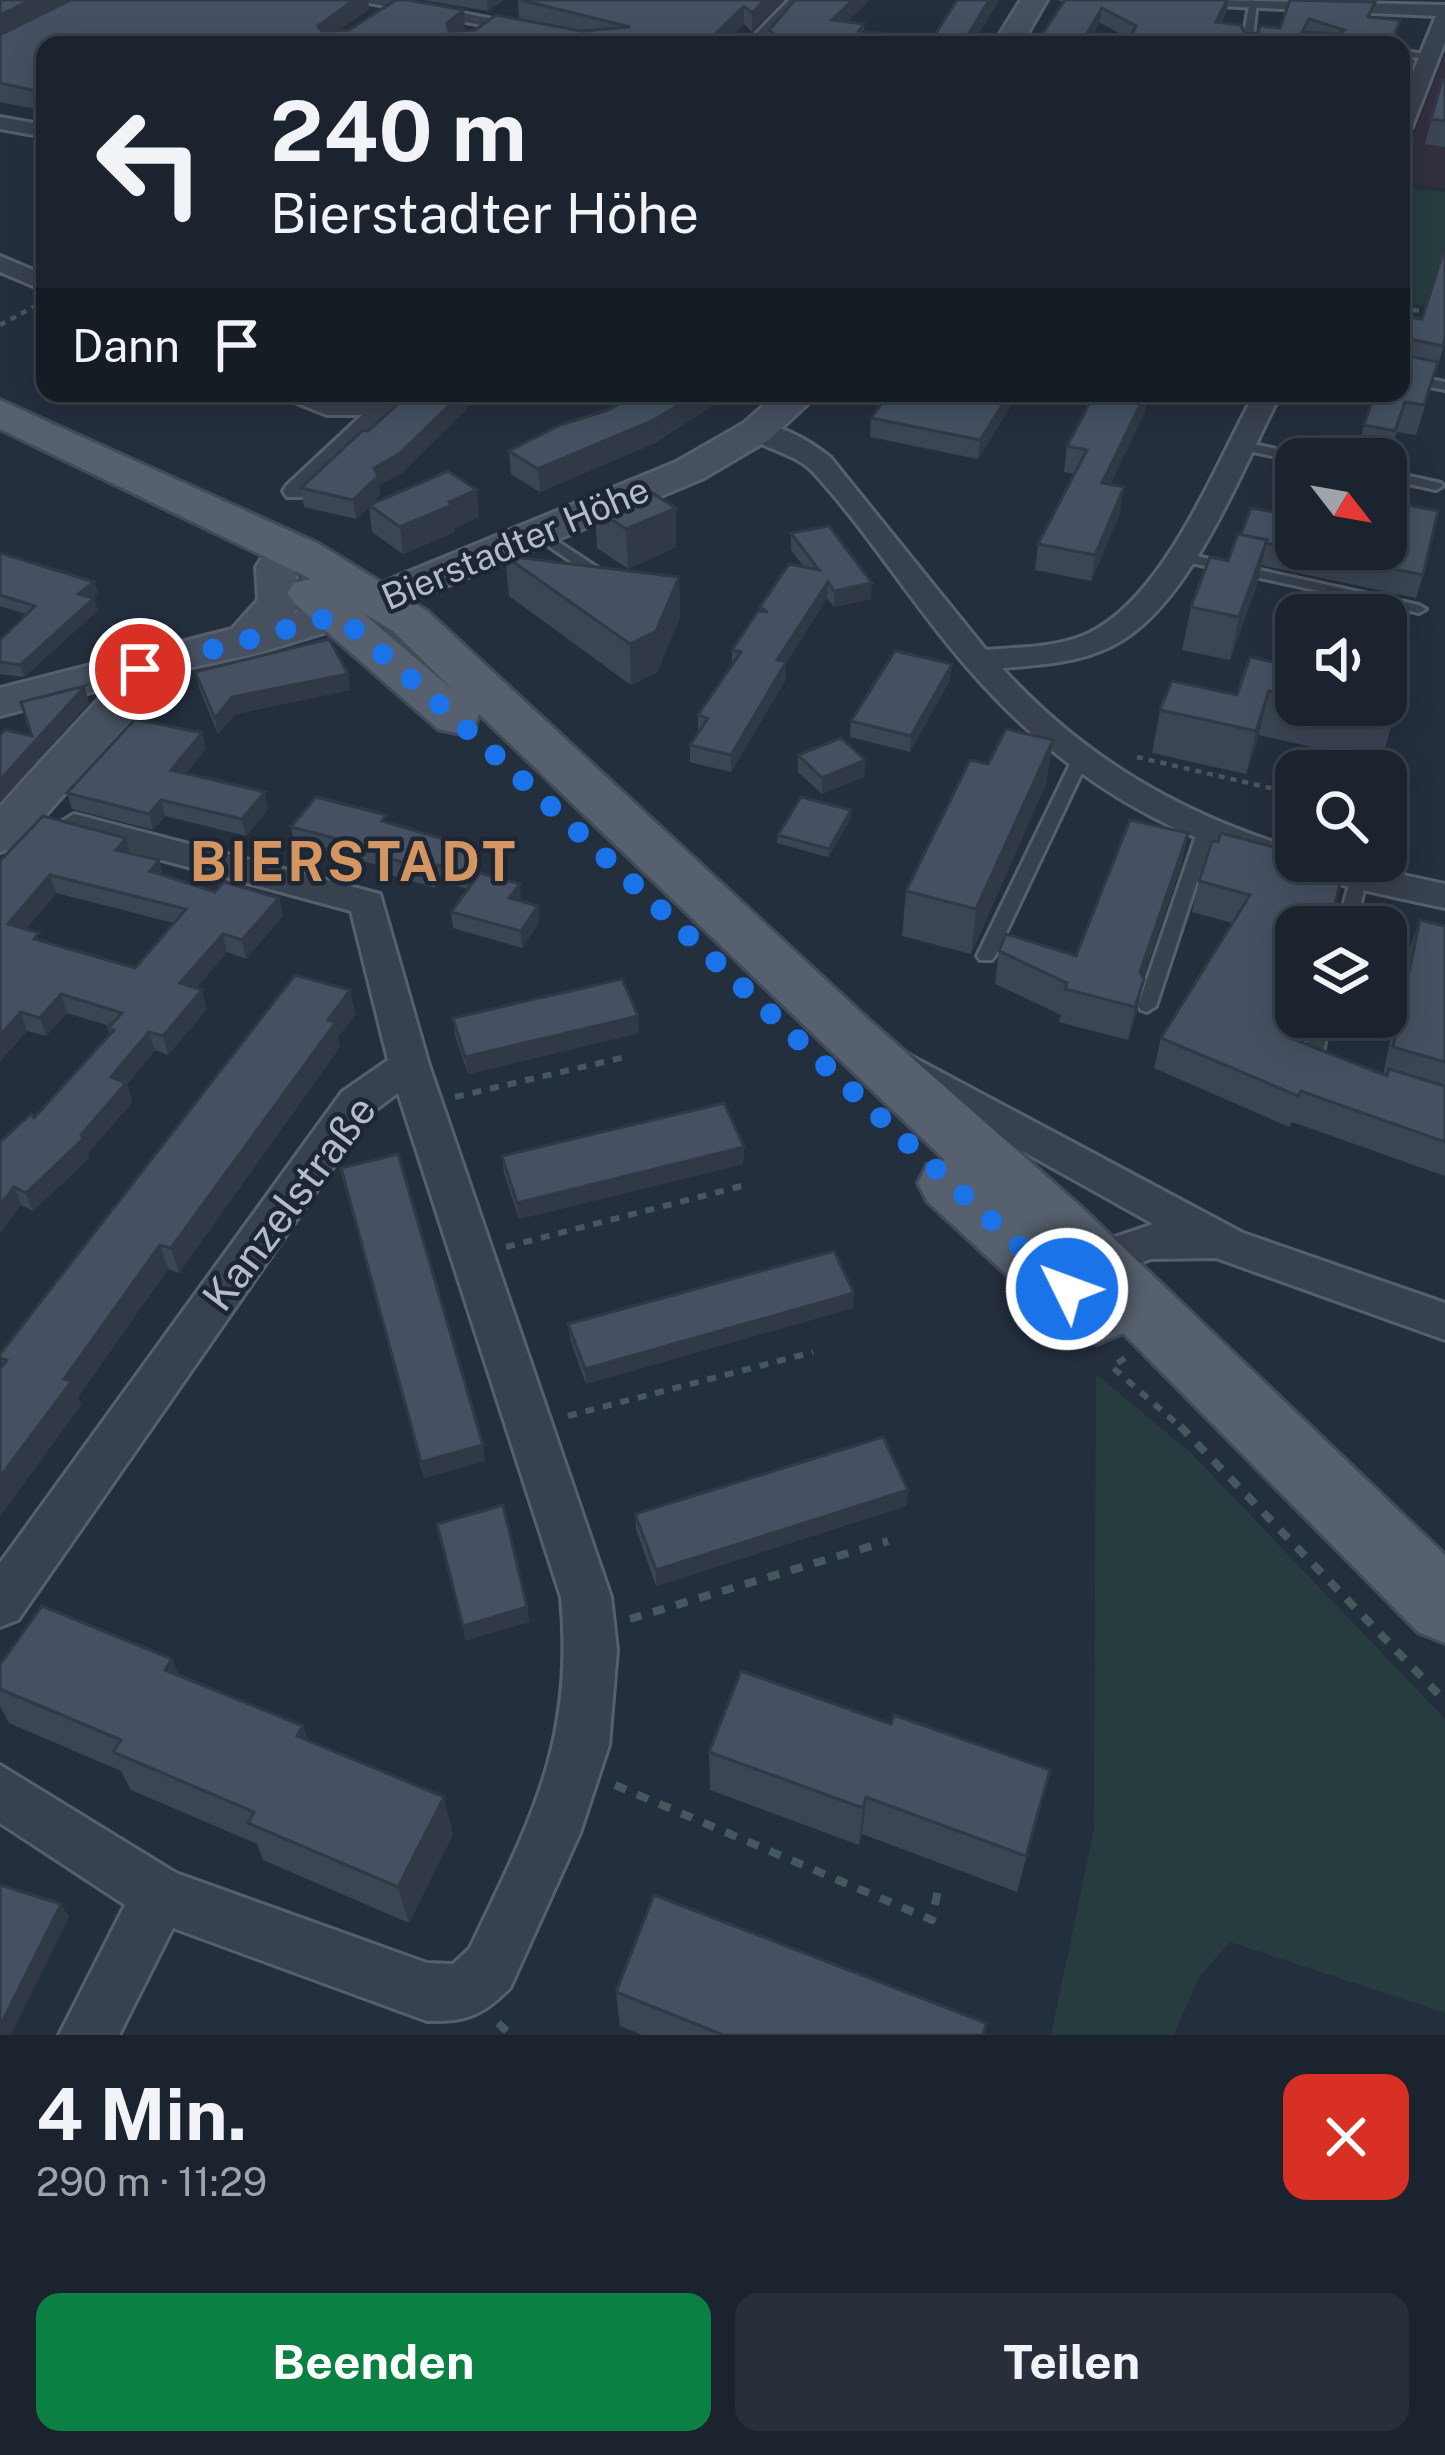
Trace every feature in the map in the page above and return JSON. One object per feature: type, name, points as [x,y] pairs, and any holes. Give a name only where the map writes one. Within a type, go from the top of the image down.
[{"type":"main road","points":[[1012,36],[1034,0]]},
{"type":"main road","name":"Bierstadter Höhe","points":[[0,702],[242,644],[359,607],[690,470],[757,431],[790,402]]},
{"type":"main road","points":[[0,412],[303,554],[359,607],[456,718],[730,981],[1063,1249]]},
{"type":"main road","points":[[169,494],[277,567],[444,654],[848,1035],[1063,1249],[1445,1607]]},
{"type":"main road","points":[[444,654],[442,609],[459,566]]},
{"type":"main road","points":[[242,644],[280,602],[277,567]]},
{"type":"main road","points":[[11,824],[135,687],[140,669]]},
{"type":"street","points":[[764,36],[800,0]]},
{"type":"street","points":[[1217,0],[1445,14],[1410,89]]},
{"type":"street","points":[[370,9],[396,6],[568,36]]},
{"type":"street","points":[[474,36],[513,8]]},
{"type":"street","points":[[0,123],[36,129]]},
{"type":"street","points":[[0,263],[36,280]]},
{"type":"street","points":[[312,402],[327,407],[375,402]]},
{"type":"street","points":[[296,491],[392,402]]},
{"type":"street","points":[[981,660],[1073,650],[1114,632],[1150,597],[1178,556],[1263,402]]},
{"type":"street","points":[[757,431],[802,448],[820,463],[981,660],[1071,752],[1130,793],[1206,830],[1275,850]]},
{"type":"street","name":"Kanzelstraße","points":[[0,1604],[356,1103],[416,1085],[368,903],[11,824]]},
{"type":"street","points":[[1378,882],[1445,896]]},
{"type":"street","points":[[848,1035],[1138,1201],[1228,1245],[1445,1322]]},
{"type":"street","points":[[0,1792],[160,1895],[427,1992],[464,1993],[490,1968],[578,1769],[590,1725],[596,1657],[530,1426],[416,1085]]},
{"type":"street","points":[[1063,1249],[1089,1202],[1138,1201]]},
{"type":"street","points":[[1063,1249],[1158,1241],[1228,1245]]},
{"type":"street","points":[[88,2035],[160,1895]]},
{"type":"lane","points":[[1250,36],[1262,1]]},
{"type":"lane","points":[[1410,54],[1429,56]]},
{"type":"lane","points":[[1410,379],[1445,386]]},
{"type":"lane","points":[[1239,445],[1275,453]]},
{"type":"lane","points":[[1407,480],[1436,486]]},
{"type":"lane","points":[[539,533],[613,584]]},
{"type":"lane","points":[[1178,556],[1420,609]]},
{"type":"lane","points":[[986,956],[1071,752]]},
{"type":"lane","points":[[1147,1006],[1206,830]]},
{"type":"lane","points":[[1316,1038],[1308,1067],[1330,1074]]},
{"type":"path","points":[[0,325],[36,305]]},
{"type":"path","points":[[1410,310],[1445,311]]},
{"type":"path","points":[[1071,752],[1275,790]]},
{"type":"path","points":[[416,1085],[625,1057]]},
{"type":"path","points":[[473,1255],[749,1184]]},
{"type":"path","points":[[530,1426],[813,1352]]},
{"type":"path","points":[[592,1630],[888,1541]]},
{"type":"path","points":[[578,1769],[932,1920],[940,1886]]},
{"type":"shaded area","points":[[1445,55],[1445,189],[1410,184],[1410,145]]},
{"type":"green space","points":[[1410,188],[1445,192],[1445,306],[1410,304]]},
{"type":"green space","points":[[1096,1374],[1192,1454],[1445,1719],[1445,2013],[1230,1942],[1199,1977],[1174,2035],[1051,2035],[1094,1829]]},
{"type":"building","points":[[0,0],[31,0],[0,15]]},
{"type":"building","points":[[71,0],[354,0],[318,26],[322,31],[349,30],[396,0],[408,0],[464,10],[447,23],[449,31],[475,30],[496,15],[581,31],[630,27],[521,0],[765,0],[752,13],[744,6],[713,36],[36,36],[36,91],[0,83],[0,35]]},
{"type":"building","points":[[795,0],[853,0],[832,20],[864,24],[859,31],[905,36],[777,36],[769,30]]},
{"type":"building","points":[[957,0],[989,0],[967,36],[934,36]]},
{"type":"building","points":[[1065,0],[1227,0],[1216,22],[1241,25],[1245,34],[1258,33],[1260,26],[1280,28],[1290,0],[1375,2],[1368,17],[1400,20],[1394,36],[1131,36],[1136,26],[1102,8],[1085,36],[1041,36]],"holes":[[[1309,19],[1344,30],[1339,34],[1302,32]]]},
{"type":"building","points":[[1445,80],[1445,121],[1431,119]]},
{"type":"building","points":[[1443,253],[1443,346],[1410,339],[1410,317],[1422,319]]},
{"type":"building","points":[[1410,356],[1438,362],[1424,405],[1405,402],[1410,402]]},
{"type":"building","points":[[400,402],[453,402],[399,454],[374,468],[378,476],[353,500],[301,488],[363,430],[368,431]]},
{"type":"building","points":[[623,402],[683,402],[654,420],[538,469],[509,451],[560,425]]},
{"type":"building","points":[[883,402],[1004,402],[980,440],[871,418]]},
{"type":"building","points":[[1090,402],[1142,402],[1102,483],[1124,487],[1095,555],[1038,544],[1087,450],[1067,446]]},
{"type":"building","points":[[1372,402],[1405,402],[1395,431],[1364,425]]},
{"type":"building","points":[[448,471],[477,490],[400,527],[369,505]]},
{"type":"building","points":[[644,488],[676,508],[626,529],[595,509]]},
{"type":"building","points":[[1407,505],[1438,511],[1423,575],[1398,570],[1407,570]]},
{"type":"building","points":[[1251,508],[1275,512],[1275,545],[1241,535]]},
{"type":"building","points":[[829,526],[872,583],[834,591],[828,582],[777,660],[786,662],[731,755],[690,745],[708,718],[698,715],[741,652],[732,650],[758,611],[768,612],[760,607],[789,564],[819,570],[791,533]]},
{"type":"building","points":[[1238,534],[1267,540],[1239,617],[1191,607],[1210,557],[1228,561]]},
{"type":"building","points":[[0,553],[94,582],[78,594],[94,598],[20,665],[0,662],[0,640],[35,606],[0,595]]},
{"type":"building","points":[[505,556],[679,577],[656,631],[630,644]]},
{"type":"building","points":[[329,639],[348,674],[232,697],[215,718],[195,672]]},
{"type":"building","points":[[895,651],[952,664],[911,736],[851,721]]},
{"type":"building","points":[[1250,657],[1275,662],[1275,692],[1269,691],[1256,731],[1160,710],[1172,681],[1237,695]]},
{"type":"building","points":[[85,686],[0,780],[0,735],[5,730],[32,736],[21,702]]},
{"type":"building","points":[[135,719],[202,733],[171,770],[265,792],[242,819],[161,800],[149,814],[67,793]]},
{"type":"building","points":[[1006,729],[1053,740],[976,909],[906,891],[970,760],[988,764]]},
{"type":"building","points":[[841,738],[865,760],[822,778],[798,755]]},
{"type":"building","points":[[316,797],[386,815],[382,821],[473,848],[466,872],[438,865],[432,871],[388,858],[392,853],[291,827]]},
{"type":"building","points":[[801,797],[851,810],[829,849],[778,835]]},
{"type":"building","points":[[43,816],[126,838],[116,850],[159,860],[150,871],[215,892],[224,882],[279,898],[242,940],[223,934],[180,983],[202,990],[163,1036],[149,1032],[111,1077],[126,1083],[81,1135],[83,1139],[26,1193],[14,1187],[0,1205],[0,1142],[31,1114],[34,1118],[114,1030],[108,1028],[122,1013],[61,994],[40,1018],[21,1012],[0,1035],[0,861]],"holes":[[[50,875],[186,909],[135,968],[34,939],[39,933],[8,924]]]},
{"type":"building","points":[[1130,820],[1188,833],[1140,972],[1144,979],[1135,1007],[1065,989],[1067,983],[999,951],[1006,934],[1076,956]]},
{"type":"building","points":[[1221,833],[1275,847],[1275,882],[1340,882],[1335,906],[1275,906],[1275,1038],[1291,1038],[1387,1076],[1389,1069],[1445,1086],[1445,1142],[1301,1091],[1298,1096],[1161,1038],[1250,895],[1199,881],[1212,841],[1218,842]]},
{"type":"building","points":[[480,873],[520,884],[509,898],[538,906],[521,931],[451,912]]},
{"type":"building","points":[[1420,920],[1445,926],[1445,1062],[1393,1047],[1395,1038],[1407,1038],[1407,981]]},
{"type":"building","points":[[295,975],[350,990],[328,1020],[336,1022],[171,1248],[160,1245],[64,1379],[72,1381],[0,1477],[0,1369],[7,1360],[0,1354]]},
{"type":"building","points":[[622,979],[638,1016],[465,1057],[453,1018]]},
{"type":"building","points":[[724,1103],[744,1147],[517,1203],[502,1156]]},
{"type":"building","points":[[398,1154],[483,1445],[421,1462],[341,1168]]},
{"type":"building","points":[[834,1251],[854,1293],[585,1369],[568,1324]]},
{"type":"building","points":[[883,1437],[908,1490],[656,1570],[635,1514]]},
{"type":"building","points":[[503,1505],[527,1607],[463,1626],[437,1524]]},
{"type":"building","points":[[42,1606],[172,1659],[165,1670],[303,1726],[297,1736],[444,1797],[398,1887],[248,1823],[254,1812],[113,1752],[121,1740],[0,1689],[0,1665]]},
{"type":"building","points":[[741,1671],[891,1724],[894,1715],[1050,1770],[1026,1856],[866,1797],[863,1808],[709,1752]]},
{"type":"building","points":[[0,1885],[61,1904],[0,2026]]},
{"type":"building","points":[[654,1895],[986,2023],[983,2035],[723,2035],[616,1992]]},
{"type":"district","name":"BIERSTADT","points":[[354,862]]},
{"type":"route","points":[[140,669],[338,615],[456,718],[730,981],[1067,1289]]}]
